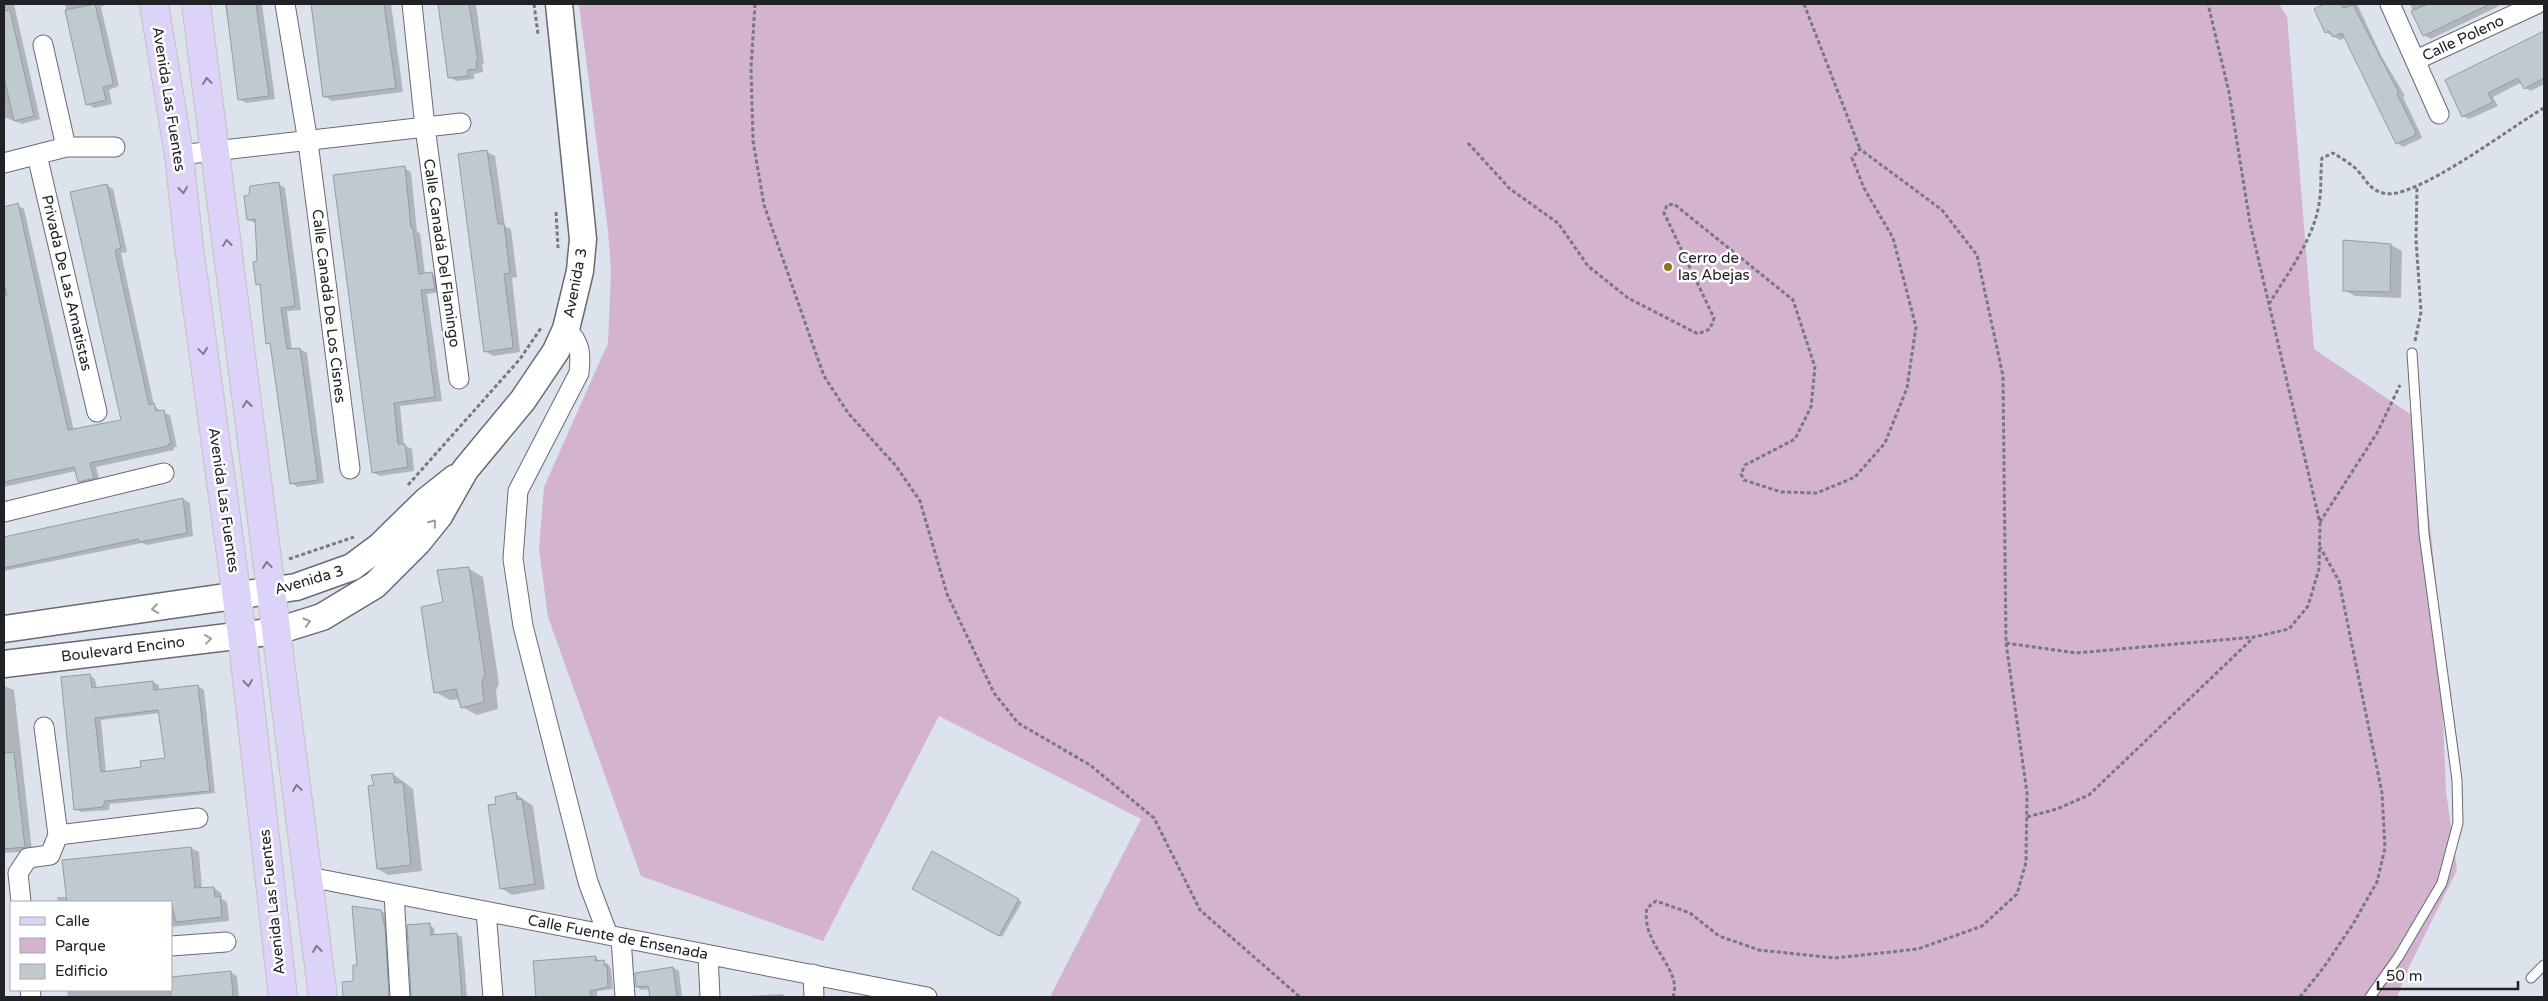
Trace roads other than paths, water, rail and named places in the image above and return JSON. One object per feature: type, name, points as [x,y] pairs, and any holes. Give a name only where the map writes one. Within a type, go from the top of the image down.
[{"type":"main road","name":"Avenida Las Fuentes","points":[[154,4],[179,156],[189,247],[237,596],[283,997]]},
{"type":"main road","points":[[196,4],[323,997]]},
{"type":"street","name":"Calle Canadá De Los Cisnes","points":[[285,4],[308,142],[350,470]]},
{"type":"street","name":"Calle Canadá Del Flamingo","points":[[412,4],[425,127],[459,379]]},
{"type":"street","name":"Avenida 3","points":[[237,596],[296,587],[352,567],[373,553],[426,501],[466,470],[523,400],[556,351],[554,328],[580,271],[583,239],[559,4]]},
{"type":"street","points":[[2390,4],[2439,114]]},
{"type":"street","name":"Calle Poleno","points":[[2416,60],[2537,4]]},
{"type":"street","points":[[43,45],[66,147]]},
{"type":"street","points":[[179,156],[461,123]]},
{"type":"street","points":[[4,163],[66,147],[115,146]]},
{"type":"street","name":"Privada De Las Amatistas","points":[[38,155],[97,412]]},
{"type":"street","points":[[554,328],[576,338],[581,353],[579,373],[518,491],[513,559],[527,645],[588,882],[615,936],[625,997]]},
{"type":"street","points":[[4,512],[164,473]]},
{"type":"street","name":"Avenida 3","points":[[242,635],[277,631],[322,617],[375,585],[373,553]]},
{"type":"street","points":[[4,629],[237,596]]},
{"type":"street","name":"Boulevard Encino","points":[[4,664],[242,635]]},
{"type":"street","points":[[21,901],[18,873],[28,858],[50,855],[58,835],[44,727]]},
{"type":"street","points":[[58,835],[198,818]]},
{"type":"street","name":"Calle Fuente de Ensenada","points":[[309,877],[927,997]]},
{"type":"street","points":[[394,894],[400,997]]},
{"type":"street","points":[[486,912],[494,997]]},
{"type":"street","points":[[172,946],[226,942]]},
{"type":"street","points":[[708,955],[710,997]]},
{"type":"street","points":[[813,974],[814,997]]},
{"type":"lane","points":[[2370,997],[2400,956],[2442,883],[2458,823],[2457,780],[2424,534],[2412,352]]},
{"type":"lane","points":[[2531,978],[2544,965]]},
{"type":"place","name":"Cerro de las Abejas","points":[[1668,267]]}]
